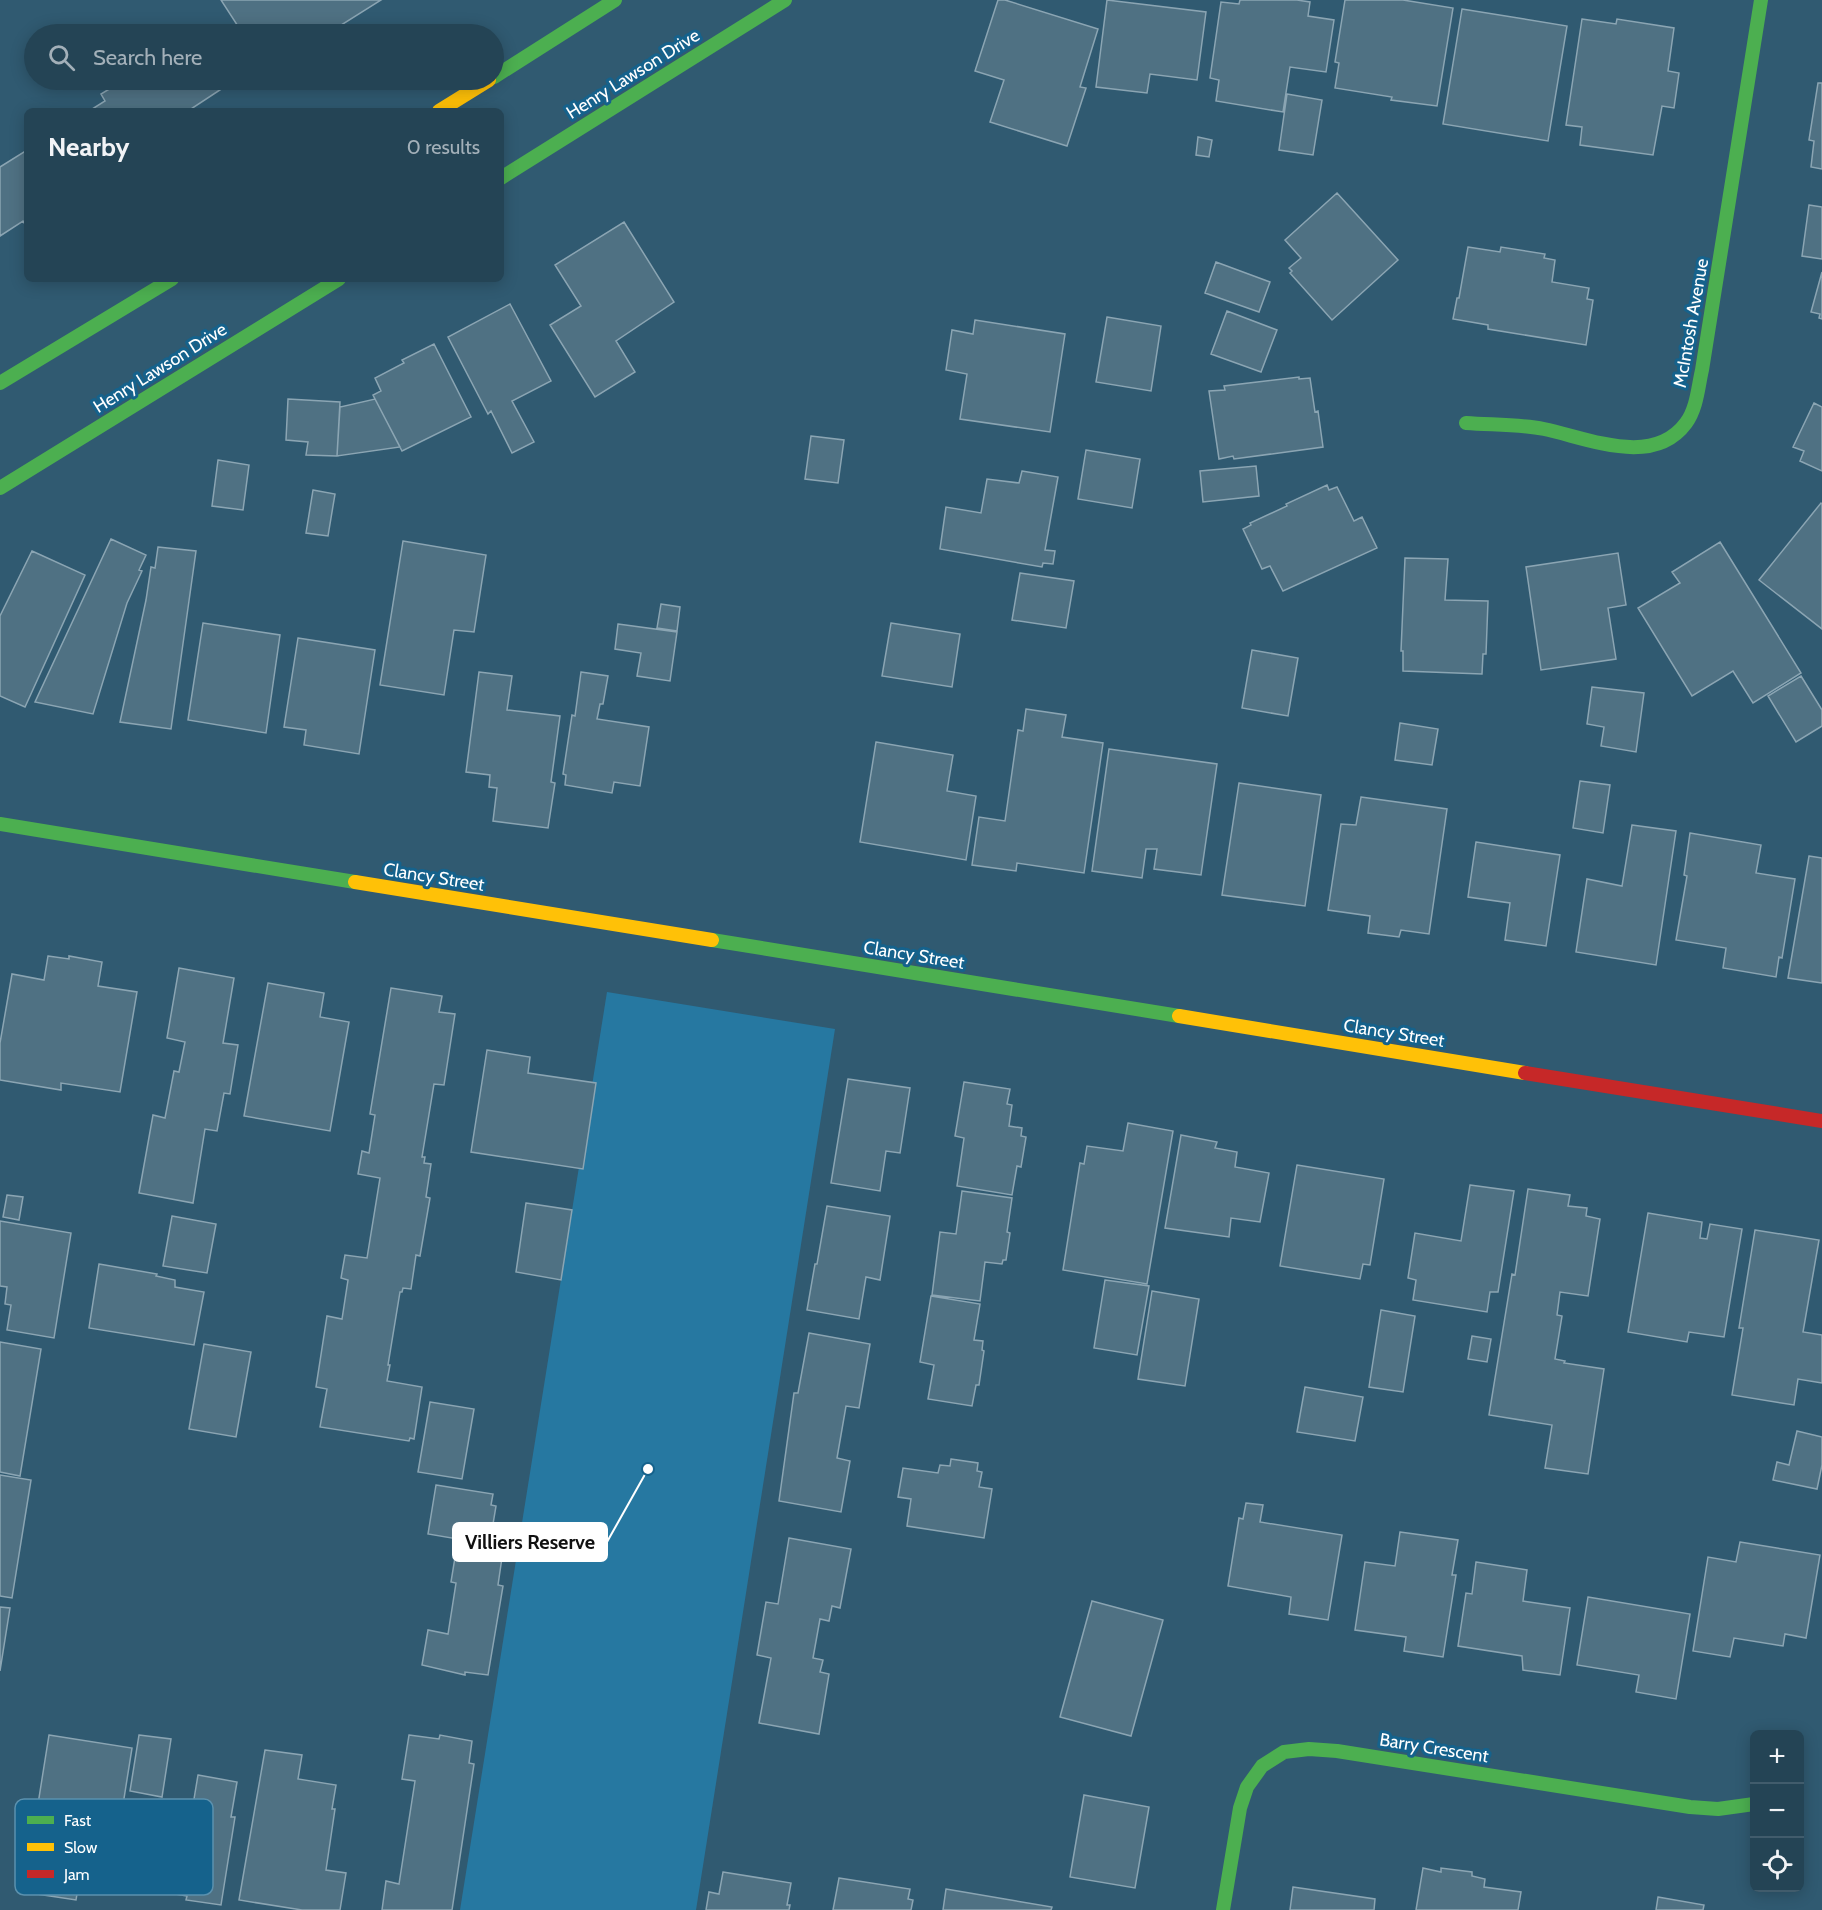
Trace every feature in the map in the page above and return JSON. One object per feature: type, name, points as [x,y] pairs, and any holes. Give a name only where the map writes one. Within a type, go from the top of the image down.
[{"type":"street","points":[[504,71],[615,0]]},
{"type":"street","name":"Henry Lawson Drive","points":[[504,176],[785,0]]},
{"type":"street","name":"McIntosh Avenue","points":[[1466,423],[1541,428],[1622,447],[1648,447],[1669,439],[1686,423],[1696,399],[1702,370],[1761,0]]},
{"type":"street","points":[[444,108],[473,90]]},
{"type":"street","points":[[0,383],[167,282]]},
{"type":"street","name":"Henry Lawson Drive","points":[[0,488],[334,282]]},
{"type":"street","name":"Clancy Street","points":[[0,824],[1822,1121]]},
{"type":"street","name":"Barry Crescent","points":[[1223,1910],[1240,1808],[1247,1787],[1262,1766],[1284,1752],[1309,1749],[1337,1751],[1690,1808],[1718,1809],[1750,1804]]},
{"type":"shaded area","points":[[607,992],[835,1029],[696,1910],[460,1910]]},
{"type":"building","points":[[221,0],[381,0],[343,24],[237,24]]},
{"type":"building","points":[[998,0],[1005,0],[1098,29],[1080,87],[1086,88],[1067,146],[990,122],[1004,80],[975,71]]},
{"type":"building","points":[[1107,0],[1206,12],[1197,80],[1150,74],[1147,93],[1096,87]]},
{"type":"building","points":[[1240,0],[1310,2],[1308,16],[1334,20],[1326,72],[1290,67],[1283,112],[1216,101],[1219,80],[1210,78],[1221,2],[1239,4]]},
{"type":"building","points":[[1345,0],[1403,0],[1453,8],[1437,106],[1391,100],[1392,97],[1335,88],[1339,63],[1335,62]]},
{"type":"building","points":[[1462,9],[1567,26],[1548,141],[1443,124]]},
{"type":"building","points":[[1582,19],[1616,24],[1617,19],[1674,28],[1668,71],[1679,73],[1674,108],[1662,106],[1653,155],[1580,145],[1582,127],[1566,125]]},
{"type":"building","points":[[1818,83],[1822,83],[1822,169],[1811,167],[1814,141],[1809,140]]},
{"type":"building","points":[[108,90],[220,90],[193,108],[94,108],[105,101],[101,94]]},
{"type":"building","points":[[1287,94],[1322,100],[1313,155],[1279,150]]},
{"type":"building","points":[[1198,137],[1212,140],[1209,157],[1196,155]]},
{"type":"building","points":[[24,152],[24,223],[23,221],[0,236],[0,167]]},
{"type":"building","points":[[1337,193],[1398,260],[1332,320],[1290,273],[1292,271],[1289,268],[1301,258],[1285,240]]},
{"type":"building","points":[[1809,205],[1822,207],[1822,259],[1802,256]]},
{"type":"building","points":[[624,222],[674,302],[616,341],[635,372],[595,397],[550,325],[581,306],[555,265]]},
{"type":"building","points":[[1468,247],[1500,252],[1501,247],[1545,254],[1544,258],[1555,260],[1552,282],[1589,288],[1587,299],[1593,300],[1586,345],[1488,329],[1488,325],[1453,319]]},
{"type":"building","points":[[1216,262],[1270,282],[1259,312],[1205,293]]},
{"type":"building","points":[[1822,272],[1822,319],[1819,318],[1820,314],[1811,312]]},
{"type":"building","points":[[510,304],[551,381],[512,401],[534,442],[512,453],[491,411],[488,414],[448,337]]},
{"type":"building","points":[[1227,311],[1277,330],[1261,372],[1211,354]]},
{"type":"building","points":[[1107,317],[1161,326],[1151,391],[1096,382]]},
{"type":"building","points":[[975,320],[1065,334],[1050,432],[960,419],[967,374],[946,370],[952,330],[973,334]]},
{"type":"building","points":[[434,344],[471,417],[402,451],[373,395],[381,391],[375,378],[404,363],[402,360]]},
{"type":"building","points":[[1299,377],[1299,379],[1310,378],[1323,447],[1219,459],[1209,391],[1225,390],[1224,386]]},
{"type":"building","points":[[288,399],[340,402],[337,456],[306,455],[308,442],[286,440]]},
{"type":"building","points":[[375,399],[400,447],[337,456],[340,407]]},
{"type":"building","points":[[1814,403],[1822,407],[1822,471],[1800,461],[1804,451],[1793,447]]},
{"type":"building","points":[[811,436],[844,440],[838,483],[805,479]]},
{"type":"building","points":[[1086,450],[1140,459],[1132,508],[1078,499]]},
{"type":"building","points":[[218,460],[249,465],[243,510],[212,506]]},
{"type":"building","points":[[1256,466],[1259,496],[1203,502],[1200,471]]},
{"type":"building","points":[[1022,471],[1058,477],[1045,550],[1055,551],[1053,564],[1043,563],[1042,567],[940,549],[946,507],[981,513],[987,479],[1019,483]]},
{"type":"building","points":[[1327,485],[1329,490],[1337,487],[1354,521],[1362,517],[1377,548],[1283,591],[1270,566],[1262,569],[1243,529],[1251,525],[1250,523],[1287,506],[1286,504]]},
{"type":"building","points":[[313,490],[335,494],[328,536],[306,533]]},
{"type":"building","points":[[1822,504],[1822,629],[1759,580]]},
{"type":"building","points":[[111,539],[146,555],[139,570],[142,571],[127,603],[93,714],[35,702]]},
{"type":"building","points":[[403,541],[486,555],[474,632],[454,630],[444,695],[380,685]]},
{"type":"building","points":[[1720,542],[1801,673],[1753,703],[1733,671],[1692,696],[1638,608],[1680,583],[1672,572]]},
{"type":"building","points":[[158,547],[196,551],[171,729],[120,722],[151,567],[155,568]]},
{"type":"building","points":[[32,551],[85,575],[25,707],[0,696],[0,616]]},
{"type":"building","points":[[1618,553],[1626,605],[1608,608],[1616,659],[1541,670],[1526,567]]},
{"type":"building","points":[[1405,558],[1448,559],[1445,600],[1488,601],[1486,654],[1483,654],[1482,674],[1403,671],[1403,651],[1401,651]]},
{"type":"building","points":[[1020,573],[1074,581],[1066,628],[1012,620]]},
{"type":"building","points":[[661,604],[680,607],[677,631],[657,628]]},
{"type":"building","points":[[203,623],[280,635],[266,733],[188,720]]},
{"type":"building","points":[[891,623],[960,634],[952,687],[882,676]]},
{"type":"building","points":[[618,624],[677,632],[670,681],[637,676],[641,653],[615,649]]},
{"type":"building","points":[[298,638],[375,650],[359,754],[304,745],[306,730],[284,727]]},
{"type":"building","points":[[1252,650],[1298,658],[1288,716],[1242,708]]},
{"type":"building","points":[[479,672],[512,676],[507,710],[560,716],[551,782],[555,783],[548,828],[493,821],[497,788],[489,787],[490,775],[466,772]]},
{"type":"building","points":[[581,672],[608,676],[603,704],[600,704],[597,719],[649,727],[640,786],[614,782],[612,793],[565,785],[566,775],[563,774]]},
{"type":"building","points":[[1801,676],[1822,710],[1822,726],[1796,742],[1768,696]]},
{"type":"building","points":[[1592,687],[1644,693],[1636,752],[1601,746],[1604,727],[1587,724]]},
{"type":"building","points":[[1026,709],[1066,715],[1062,737],[1103,743],[1084,873],[1017,863],[1016,871],[972,865],[979,817],[1005,821],[1018,730],[1023,731]]},
{"type":"building","points":[[1400,723],[1438,729],[1432,765],[1395,760]]},
{"type":"building","points":[[876,742],[953,755],[947,791],[976,796],[966,860],[860,842]]},
{"type":"building","points":[[1109,749],[1217,764],[1201,875],[1154,869],[1157,849],[1146,849],[1142,878],[1092,871]]},
{"type":"building","points":[[1580,781],[1610,785],[1603,833],[1573,828]]},
{"type":"building","points":[[1239,783],[1321,795],[1305,906],[1222,895]]},
{"type":"building","points":[[1361,797],[1447,809],[1429,934],[1401,930],[1399,937],[1368,933],[1370,916],[1328,910],[1341,824],[1356,825]]},
{"type":"building","points":[[1632,825],[1676,831],[1656,965],[1576,952],[1587,879],[1622,886]]},
{"type":"building","points":[[1690,833],[1761,845],[1756,873],[1795,879],[1782,958],[1779,957],[1776,977],[1723,968],[1726,948],[1676,940],[1687,876],[1684,875]]},
{"type":"building","points":[[1476,842],[1560,855],[1546,946],[1505,940],[1510,903],[1468,897]]},
{"type":"building","points":[[1809,856],[1822,858],[1822,983],[1788,978]]},
{"type":"building","points":[[48,956],[69,959],[69,956],[102,962],[98,986],[137,992],[120,1092],[61,1083],[61,1090],[0,1080],[0,1043],[12,974],[44,980]]},
{"type":"building","points":[[179,968],[234,978],[223,1043],[238,1045],[230,1094],[224,1093],[217,1131],[205,1129],[193,1203],[139,1193],[153,1115],[165,1118],[174,1071],[179,1072],[185,1042],[167,1038]]},
{"type":"building","points":[[268,983],[324,993],[320,1017],[349,1022],[330,1131],[244,1116]]},
{"type":"building","points":[[391,988],[442,996],[439,1012],[455,1014],[444,1085],[434,1084],[422,1157],[425,1157],[424,1163],[431,1164],[426,1197],[430,1198],[420,1256],[416,1255],[411,1289],[403,1288],[400,1292],[388,1365],[390,1365],[387,1381],[422,1387],[414,1439],[410,1438],[409,1441],[320,1427],[327,1389],[316,1387],[327,1316],[342,1319],[348,1280],[341,1278],[345,1255],[367,1258],[380,1178],[358,1174],[362,1151],[369,1153],[375,1115],[370,1114]]},
{"type":"building","points":[[487,1050],[530,1057],[528,1073],[596,1083],[583,1169],[471,1152]]},
{"type":"building","points":[[848,1079],[910,1088],[900,1153],[886,1151],[880,1191],[831,1183]]},
{"type":"building","points":[[964,1082],[1010,1089],[1007,1104],[1012,1105],[1009,1126],[1022,1128],[1021,1136],[1026,1137],[1021,1167],[1017,1166],[1012,1195],[957,1186],[964,1138],[955,1136]]},
{"type":"building","points":[[1128,1123],[1173,1131],[1147,1284],[1063,1270],[1080,1163],[1084,1164],[1087,1146],[1123,1151]]},
{"type":"building","points":[[1181,1135],[1217,1142],[1215,1148],[1237,1152],[1235,1167],[1269,1173],[1260,1222],[1231,1218],[1229,1237],[1165,1228]]},
{"type":"building","points":[[1297,1165],[1384,1179],[1370,1265],[1363,1264],[1360,1279],[1280,1266]]},
{"type":"building","points":[[1470,1185],[1514,1191],[1498,1292],[1490,1292],[1487,1312],[1413,1300],[1416,1280],[1408,1278],[1415,1233],[1461,1241]]},
{"type":"building","points":[[1528,1189],[1570,1195],[1568,1206],[1587,1208],[1586,1216],[1600,1219],[1588,1296],[1560,1292],[1557,1315],[1562,1316],[1555,1359],[1565,1361],[1564,1363],[1604,1369],[1588,1474],[1545,1468],[1552,1425],[1489,1415],[1512,1274],[1515,1275]]},
{"type":"building","points":[[962,1191],[1012,1198],[1006,1260],[1003,1260],[1002,1264],[985,1262],[980,1301],[932,1295],[940,1232],[956,1234]]},
{"type":"building","points":[[7,1195],[23,1197],[19,1220],[3,1217]]},
{"type":"building","points":[[526,1203],[572,1210],[561,1280],[516,1272]]},
{"type":"building","points":[[827,1206],[890,1216],[880,1280],[866,1277],[859,1319],[807,1310]]},
{"type":"building","points":[[1648,1213],[1702,1222],[1700,1238],[1707,1239],[1710,1224],[1742,1229],[1724,1337],[1689,1332],[1687,1342],[1628,1332]]},
{"type":"building","points":[[172,1216],[216,1224],[207,1273],[163,1266]]},
{"type":"building","points":[[0,1221],[71,1233],[54,1338],[7,1330],[11,1305],[5,1304],[7,1287],[0,1286]]},
{"type":"building","points":[[1755,1230],[1819,1240],[1803,1332],[1822,1335],[1822,1383],[1798,1379],[1794,1405],[1732,1395],[1743,1328],[1739,1328]]},
{"type":"building","points":[[99,1264],[157,1274],[156,1276],[175,1280],[175,1287],[204,1292],[194,1345],[89,1328]]},
{"type":"building","points":[[1105,1280],[1149,1286],[1137,1355],[1094,1348]]},
{"type":"building","points":[[1152,1291],[1199,1299],[1185,1386],[1138,1379]]},
{"type":"building","points":[[931,1296],[980,1304],[974,1340],[983,1341],[982,1350],[984,1351],[979,1385],[976,1385],[972,1406],[928,1399],[934,1365],[920,1362]]},
{"type":"building","points":[[1381,1310],[1415,1316],[1403,1392],[1369,1387]]},
{"type":"building","points":[[809,1333],[870,1344],[859,1408],[846,1406],[837,1458],[850,1461],[841,1512],[779,1501],[794,1393],[798,1393]]},
{"type":"building","points":[[1472,1336],[1491,1339],[1487,1362],[1468,1359]]},
{"type":"building","points":[[0,1342],[41,1349],[20,1476],[0,1472]]},
{"type":"building","points":[[204,1344],[251,1352],[236,1437],[189,1429]]},
{"type":"building","points":[[1305,1387],[1363,1397],[1355,1441],[1297,1432]]},
{"type":"building","points":[[430,1402],[474,1409],[462,1479],[418,1472]]},
{"type":"building","points":[[1797,1431],[1822,1437],[1822,1465],[1817,1489],[1773,1480],[1777,1462],[1789,1465]]},
{"type":"building","points":[[951,1459],[978,1463],[977,1471],[982,1472],[979,1487],[992,1489],[984,1538],[907,1526],[911,1499],[898,1497],[903,1468],[938,1473],[940,1465],[950,1466]]},
{"type":"building","points":[[0,1475],[31,1480],[12,1598],[0,1596]]},
{"type":"building","points":[[436,1485],[493,1494],[491,1505],[496,1506],[490,1542],[504,1544],[498,1585],[503,1586],[488,1675],[465,1672],[465,1675],[422,1665],[428,1630],[448,1634],[456,1583],[451,1582],[458,1539],[428,1534]]},
{"type":"building","points":[[1246,1503],[1263,1505],[1260,1522],[1342,1535],[1328,1620],[1289,1614],[1291,1597],[1228,1586],[1239,1518],[1243,1519]]},
{"type":"building","points":[[1400,1532],[1458,1540],[1452,1575],[1456,1575],[1443,1657],[1404,1651],[1406,1637],[1355,1630],[1365,1562],[1395,1566]]},
{"type":"building","points":[[789,1538],[851,1549],[840,1608],[832,1606],[829,1621],[820,1619],[813,1658],[823,1660],[820,1672],[829,1674],[819,1734],[759,1723],[771,1658],[757,1655],[766,1602],[778,1604]]},
{"type":"building","points":[[1740,1542],[1820,1555],[1806,1638],[1785,1634],[1783,1646],[1734,1638],[1730,1657],[1693,1651],[1708,1557],[1736,1562]]},
{"type":"building","points":[[1476,1562],[1527,1570],[1523,1601],[1570,1608],[1560,1675],[1523,1670],[1522,1656],[1458,1646],[1466,1593],[1472,1594]]},
{"type":"building","points":[[1588,1597],[1690,1614],[1676,1699],[1636,1692],[1639,1675],[1577,1665]]},
{"type":"building","points":[[1092,1601],[1163,1620],[1131,1736],[1060,1717]]},
{"type":"building","points":[[0,1607],[10,1608],[0,1671]]},
{"type":"building","points":[[49,1735],[132,1748],[124,1799],[39,1799]]},
{"type":"building","points":[[139,1735],[171,1739],[162,1797],[130,1791]]},
{"type":"building","points":[[409,1735],[439,1739],[440,1735],[472,1741],[469,1763],[474,1764],[452,1910],[382,1910],[386,1881],[399,1884],[415,1781],[402,1779]]},
{"type":"building","points":[[265,1750],[302,1755],[298,1779],[336,1785],[332,1809],[335,1809],[326,1870],[346,1873],[340,1910],[302,1910],[239,1900]]},
{"type":"building","points":[[198,1775],[237,1782],[231,1817],[235,1817],[221,1905],[186,1900],[187,1896],[181,1895],[213,1895],[213,1799],[194,1799]]},
{"type":"building","points":[[1084,1795],[1149,1807],[1135,1888],[1070,1877]]},
{"type":"building","points":[[1423,1868],[1441,1872],[1441,1868],[1472,1872],[1472,1876],[1485,1879],[1484,1887],[1521,1892],[1518,1910],[1416,1910]]},
{"type":"building","points":[[723,1872],[791,1883],[787,1905],[790,1905],[789,1910],[706,1910],[709,1892],[719,1894]]},
{"type":"building","points":[[839,1878],[910,1889],[908,1899],[913,1900],[911,1910],[833,1910]]},
{"type":"building","points":[[1293,1887],[1375,1899],[1374,1910],[1290,1910]]},
{"type":"building","points":[[946,1889],[1052,1907],[1051,1910],[943,1910]]},
{"type":"building","points":[[44,1895],[77,1895],[76,1900]]},
{"type":"building","points":[[1658,1897],[1704,1905],[1703,1910],[1656,1910]]},
{"type":"traffic: fast","points":[[504,71],[615,0]]},
{"type":"traffic: fast","points":[[504,176],[785,0]]},
{"type":"traffic: fast","points":[[1466,423],[1534,427],[1600,443],[1638,447],[1656,444],[1672,437],[1686,423],[1695,404],[1702,370],[1761,0]]},
{"type":"traffic: fast","points":[[0,383],[167,282]]},
{"type":"traffic: fast","points":[[0,488],[334,282]]},
{"type":"traffic: fast","points":[[0,824],[355,882]]},
{"type":"traffic: fast","points":[[712,940],[1179,1016]]},
{"type":"traffic: fast","points":[[1223,1910],[1240,1808],[1247,1787],[1262,1766],[1284,1752],[1309,1749],[1337,1751],[1690,1807],[1718,1809],[1750,1805]]},
{"type":"traffic: slow","points":[[444,108],[473,90]]},
{"type":"traffic: slow","points":[[355,882],[712,940]]},
{"type":"traffic: slow","points":[[1179,1016],[1525,1073]]},
{"type":"traffic: jam","points":[[1525,1073],[1822,1121]]},
{"type":"place","name":"Villiers Reserve","points":[[648,1469]]}]
